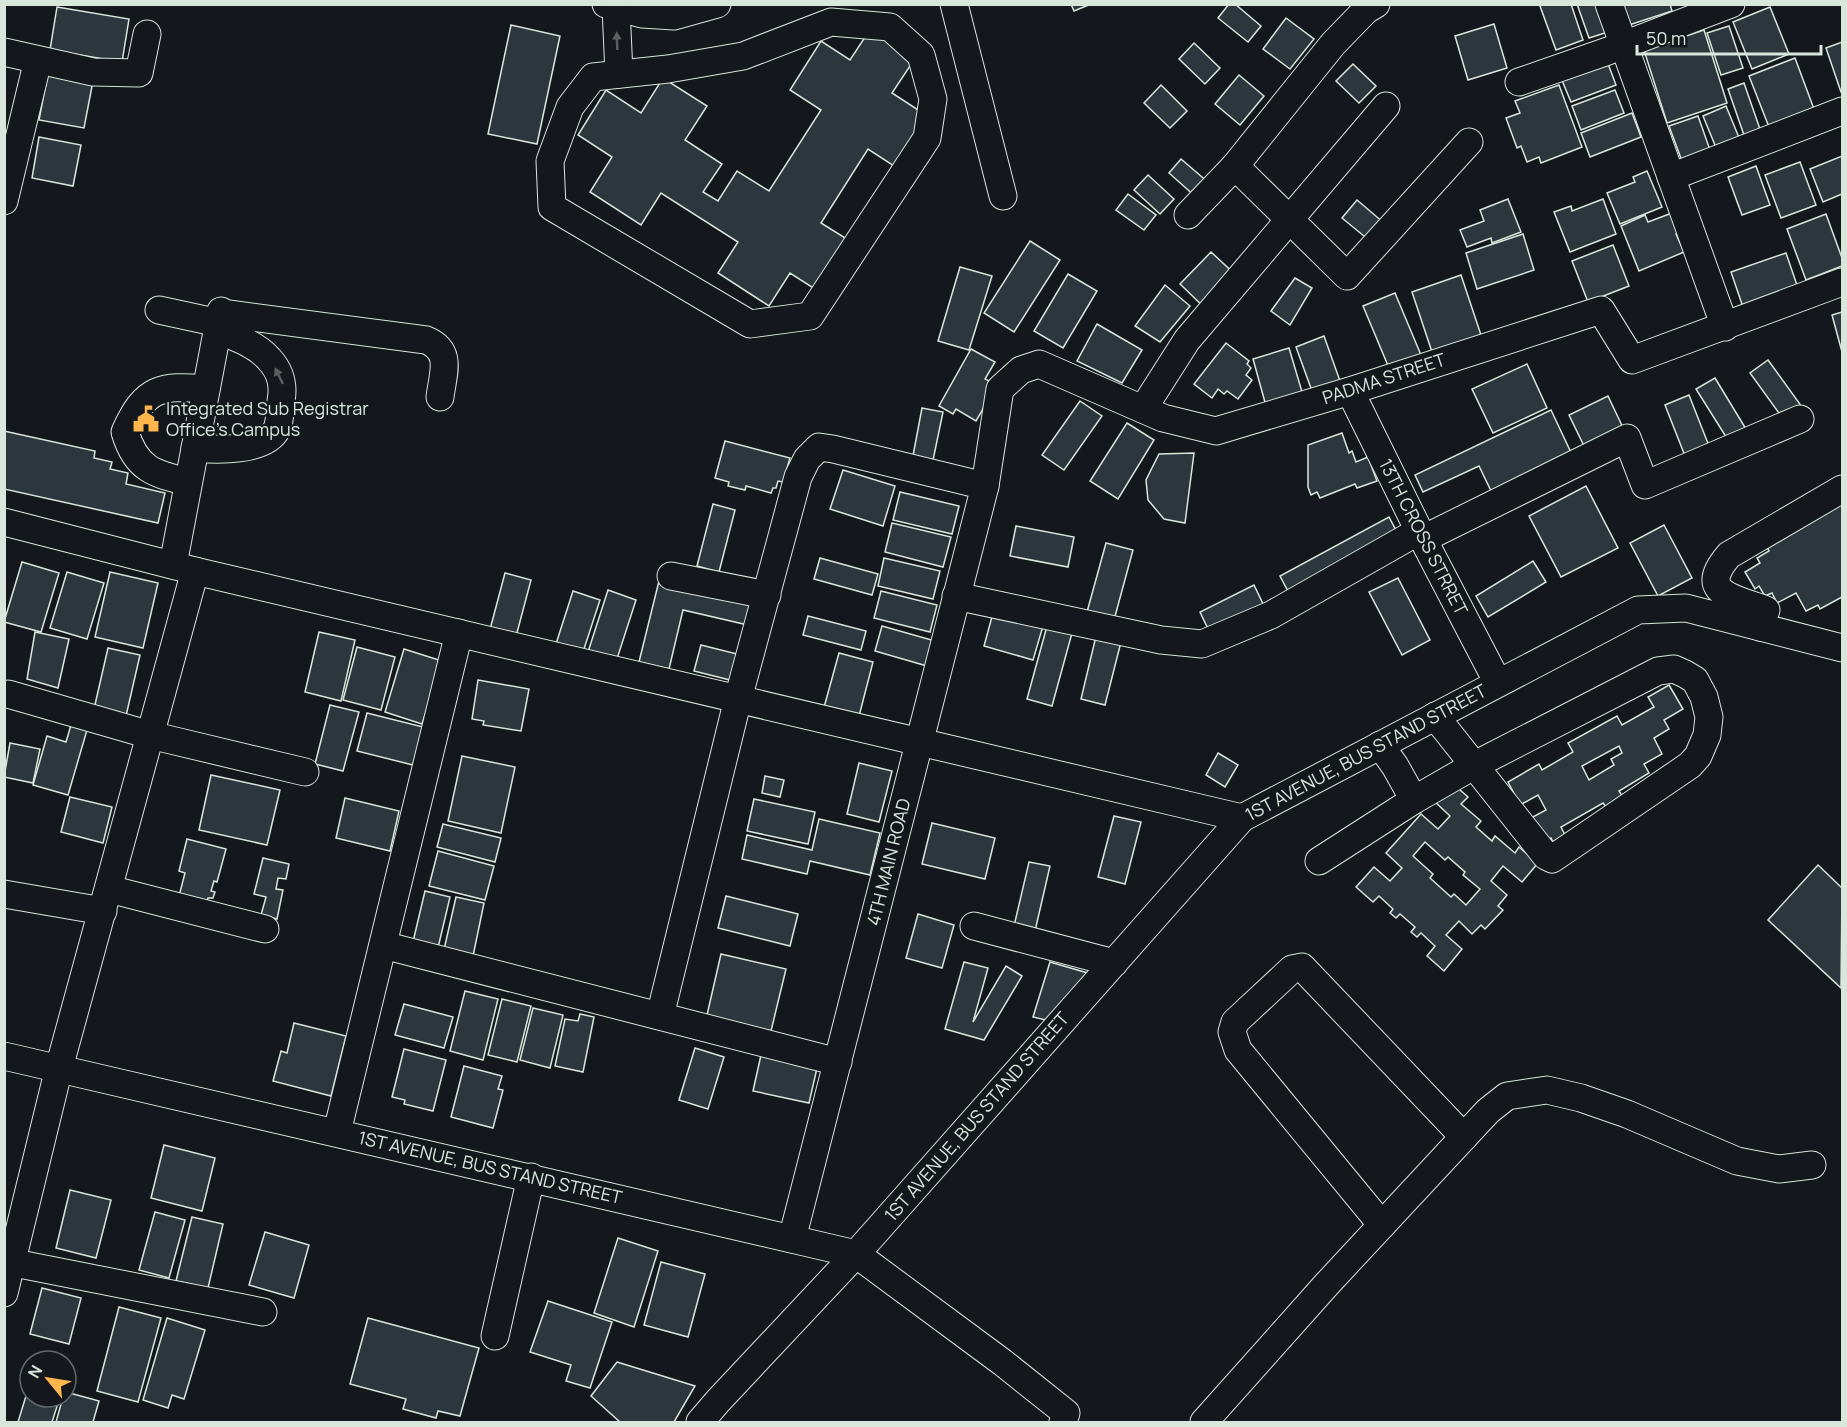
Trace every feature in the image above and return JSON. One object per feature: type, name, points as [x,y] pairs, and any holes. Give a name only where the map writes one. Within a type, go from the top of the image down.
[{"type":"street","points":[[619,74],[611,6],[642,14],[674,16],[717,4]]},
{"type":"street","points":[[954,4],[1003,196]]},
{"type":"street","points":[[1188,215],[1235,166],[1333,44],[1366,10],[1376,4]]},
{"type":"street","points":[[1609,4],[1725,327]]},
{"type":"street","points":[[1519,82],[1731,4]]},
{"type":"street","points":[[830,13],[890,27],[921,55],[933,99],[927,138],[810,316],[750,324],[552,207],[550,161],[570,107],[593,77],[669,69],[743,56],[830,13]]},
{"type":"street","points":[[4,52],[93,72],[139,73],[147,34]]},
{"type":"street","points":[[4,201],[38,60]]},
{"type":"street","points":[[1143,409],[1187,340],[1386,106]]},
{"type":"street","points":[[1671,177],[1842,111]]},
{"type":"street","points":[[1235,166],[1347,276],[1469,142]]},
{"type":"street","name":"PADMA STREET","points":[[985,486],[1000,389],[1021,370],[1039,364],[1163,418],[1216,431],[1350,391],[1600,310],[1632,360],[1842,282]]},
{"type":"street","points":[[159,310],[220,319],[426,340],[440,347],[443,354],[440,398]]},
{"type":"street","points":[[4,1293],[8,1262],[150,735],[184,568],[188,482],[220,319]]},
{"type":"street","points":[[195,447],[219,451],[238,448],[262,442],[277,428],[284,385],[278,371],[269,358],[220,319]]},
{"type":"street","points":[[188,482],[154,473],[144,466],[129,444],[125,432],[142,404],[163,388],[175,386],[206,389]]},
{"type":"street","name":"13TH CROSS STRRET","points":[[1350,391],[1498,683]]},
{"type":"street","points":[[956,596],[1161,640],[1202,644],[1271,615],[1421,535],[1627,438],[1645,485],[1800,419]]},
{"type":"street","points":[[660,1016],[738,699],[798,477],[807,459],[819,447],[985,486]]},
{"type":"street","name":"4TH MAIN ROAD","points":[[792,1239],[985,486]]},
{"type":"street","points":[[1842,489],[1729,555],[1719,566],[1714,581],[1718,589],[1763,618],[1842,632]]},
{"type":"street","points":[[4,522],[184,568],[1242,818]]},
{"type":"street","points":[[671,576],[766,595]]},
{"type":"street","name":"1ST AVENUE, BUS STAND STREET","points":[[4,1056],[856,1254],[1242,818],[1638,610],[1686,608],[1763,618],[1842,648]]},
{"type":"street","points":[[337,1132],[459,633]]},
{"type":"street","points":[[1319,861],[1414,800],[1473,766],[1658,671],[1674,669],[1695,680],[1704,697],[1709,717],[1707,735],[1698,756],[1690,765],[1552,859],[1546,856],[1473,766],[1435,716]]},
{"type":"street","points":[[8,694],[150,735],[305,772]]},
{"type":"street","points":[[1380,745],[1414,800]]},
{"type":"street","points":[[4,894],[106,900],[265,929]]},
{"type":"street","points":[[974,926],[1114,963]]},
{"type":"street","points":[[383,945],[837,1062]]},
{"type":"street","points":[[1382,1225],[1238,1050],[1232,1032],[1235,1022],[1292,969],[1302,967],[1464,1137]]},
{"type":"street","points":[[1204,1422],[1327,1284],[1488,1111],[1507,1096],[1547,1090],[1581,1098],[1627,1114],[1737,1161],[1779,1169],[1812,1165]]},
{"type":"street","points":[[495,1336],[531,1177]]},
{"type":"street","points":[[700,1422],[856,1254],[1002,1362],[1069,1419]]},
{"type":"street","points":[[8,1262],[263,1312]]},
{"type":"building","points":[[1071,4],[1091,4],[1074,11]]},
{"type":"building","points":[[1229,4],[1235,4],[1261,26],[1248,42],[1218,18]]},
{"type":"building","points":[[1571,4],[1583,40],[1556,50],[1540,6]]},
{"type":"building","points":[[1577,4],[1599,4],[1608,32],[1589,38]]},
{"type":"building","points":[[1623,4],[1670,4],[1672,11],[1629,25]]},
{"type":"building","points":[[57,7],[129,19],[122,62],[50,50]]},
{"type":"building","points":[[1770,7],[1789,54],[1752,69],[1733,22]]},
{"type":"building","points":[[1286,18],[1314,39],[1290,69],[1263,49]]},
{"type":"building","points":[[1494,24],[1507,68],[1468,80],[1455,36]]},
{"type":"building","points":[[511,25],[560,36],[537,144],[488,134]]},
{"type":"building","points":[[1729,26],[1743,68],[1721,75],[1707,33]]},
{"type":"building","points":[[871,28],[916,57],[892,93],[929,117],[897,168],[868,149],[821,223],[850,241],[818,291],[790,273],[769,306],[718,273],[738,242],[661,193],[641,225],[590,192],[612,157],[578,135],[606,90],[641,113],[663,78],[707,106],[685,140],[722,164],[703,192],[718,201],[737,171],[769,191],[821,110],[790,90],[821,41],[850,60]]},
{"type":"building","points":[[1704,30],[1727,103],[1667,123],[1644,50]]},
{"type":"building","points":[[1842,42],[1842,92],[1841,92],[1826,48]]},
{"type":"building","points":[[1194,43],[1220,68],[1205,84],[1179,59]]},
{"type":"building","points":[[1795,58],[1814,109],[1769,127],[1749,76]]},
{"type":"building","points":[[1607,61],[1616,85],[1571,102],[1561,78]]},
{"type":"building","points":[[1353,64],[1376,86],[1359,103],[1336,81]]},
{"type":"building","points":[[48,73],[93,81],[84,128],[39,120]]},
{"type":"building","points":[[1239,75],[1264,96],[1240,125],[1215,104]]},
{"type":"building","points":[[1744,83],[1761,132],[1745,138],[1728,89]]},
{"type":"building","points":[[1161,85],[1187,111],[1170,128],[1144,103]]},
{"type":"building","points":[[1559,85],[1582,147],[1541,163],[1539,157],[1527,162],[1521,146],[1517,148],[1506,118],[1520,113],[1515,101]]},
{"type":"building","points":[[1615,90],[1624,113],[1581,130],[1572,106]]},
{"type":"building","points":[[1726,106],[1740,140],[1717,150],[1703,116]]},
{"type":"building","points":[[1632,113],[1641,137],[1590,157],[1581,133]]},
{"type":"building","points":[[1698,116],[1710,150],[1682,161],[1669,126]]},
{"type":"building","points":[[39,137],[81,145],[73,186],[32,178]]},
{"type":"building","points":[[1842,156],[1842,194],[1823,202],[1810,169]]},
{"type":"building","points":[[1181,159],[1209,183],[1196,197],[1169,173]]},
{"type":"building","points":[[1800,162],[1816,205],[1781,218],[1765,175]]},
{"type":"building","points":[[1756,166],[1770,205],[1742,215],[1728,177]]},
{"type":"building","points":[[1647,171],[1662,207],[1620,224],[1607,193],[1635,182],[1633,177]]},
{"type":"building","points":[[1148,175],[1174,199],[1160,214],[1134,190]]},
{"type":"building","points":[[1128,194],[1156,215],[1144,230],[1116,210]]},
{"type":"building","points":[[1508,199],[1521,232],[1492,243],[1491,238],[1467,247],[1460,230],[1484,221],[1480,210]]},
{"type":"building","points":[[1603,199],[1616,234],[1570,252],[1554,212],[1571,206],[1572,211]]},
{"type":"building","points":[[1357,200],[1384,223],[1370,241],[1342,218]]},
{"type":"building","points":[[1672,213],[1680,233],[1676,234],[1684,252],[1639,271],[1621,226],[1645,215],[1648,222]]},
{"type":"building","points":[[1826,214],[1842,258],[1842,266],[1806,280],[1787,229]]},
{"type":"building","points":[[1523,234],[1534,270],[1477,289],[1466,253]]},
{"type":"building","points":[[1030,241],[1060,260],[1014,332],[984,313]]},
{"type":"building","points":[[1613,245],[1629,286],[1588,302],[1572,261]]},
{"type":"building","points":[[1211,252],[1238,277],[1207,310],[1180,284]]},
{"type":"building","points":[[1786,253],[1799,291],[1744,310],[1731,272]]},
{"type":"building","points":[[960,267],[992,276],[969,350],[938,341]]},
{"type":"building","points":[[1068,274],[1097,291],[1063,348],[1034,331]]},
{"type":"building","points":[[1461,275],[1482,338],[1433,355],[1412,292]]},
{"type":"building","points":[[1295,278],[1312,288],[1290,325],[1271,311]]},
{"type":"building","points":[[1165,285],[1190,306],[1160,342],[1135,326]]},
{"type":"building","points":[[1395,293],[1421,355],[1389,368],[1363,306]]},
{"type":"building","points":[[1842,312],[1842,352],[1832,315]]},
{"type":"building","points":[[1097,324],[1142,350],[1122,383],[1077,361]]},
{"type":"building","points":[[1324,336],[1340,381],[1312,391],[1296,347]]},
{"type":"building","points":[[1226,343],[1249,361],[1247,364],[1251,368],[1246,375],[1252,380],[1238,399],[1227,391],[1224,394],[1218,389],[1212,398],[1194,384]]},
{"type":"building","points":[[1289,348],[1305,402],[1268,413],[1253,359]]},
{"type":"building","points":[[971,349],[995,362],[985,379],[997,385],[976,421],[956,409],[953,414],[939,406]]},
{"type":"building","points":[[1768,360],[1802,407],[1784,420],[1750,373]]},
{"type":"building","points":[[1527,364],[1547,408],[1493,433],[1472,389]]},
{"type":"building","points":[[1715,378],[1746,429],[1728,440],[1696,389]]},
{"type":"building","points":[[1689,395],[1709,446],[1685,456],[1665,405]]},
{"type":"building","points":[[1608,396],[1625,432],[1586,450],[1569,415]]},
{"type":"building","points":[[1080,401],[1102,416],[1064,470],[1042,455]]},
{"type":"building","points":[[922,408],[943,412],[932,465],[912,461]]},
{"type":"building","points":[[1551,410],[1574,459],[1494,497],[1479,466],[1423,492],[1415,475]]},
{"type":"building","points":[[1127,423],[1154,440],[1118,499],[1090,481]]},
{"type":"building","points":[[4,431],[95,451],[94,458],[112,462],[110,469],[128,473],[126,484],[165,493],[158,523],[4,489]]},
{"type":"building","points":[[1342,433],[1349,453],[1352,451],[1356,462],[1368,457],[1377,481],[1357,488],[1355,484],[1320,498],[1317,492],[1311,495],[1308,487],[1308,445]]},
{"type":"building","points":[[725,441],[790,458],[783,482],[778,481],[771,493],[746,486],[745,490],[728,486],[729,482],[715,478]]},
{"type":"building","points":[[1194,453],[1185,523],[1164,519],[1148,500],[1146,480],[1159,454]]},
{"type":"building","points":[[843,470],[895,486],[883,526],[830,509]]},
{"type":"building","points":[[1586,486],[1618,548],[1561,577],[1529,516]]},
{"type":"building","points":[[900,492],[959,506],[952,534],[893,520]]},
{"type":"building","points":[[1842,502],[1842,597],[1820,609],[1818,605],[1806,611],[1796,593],[1777,603],[1772,593],[1765,596],[1759,586],[1755,589],[1745,572],[1760,563],[1757,558],[1769,551],[1766,545]]},
{"type":"building","points":[[713,504],[735,510],[719,572],[697,566]]},
{"type":"building","points":[[1389,517],[1399,536],[1290,595],[1280,576]]},
{"type":"building","points":[[892,523],[951,537],[943,567],[885,552]]},
{"type":"building","points":[[1664,525],[1692,578],[1658,596],[1630,543]]},
{"type":"building","points":[[1016,526],[1074,537],[1068,567],[1010,556]]},
{"type":"building","points":[[1106,543],[1133,550],[1114,620],[1087,612]]},
{"type":"building","points":[[820,558],[878,574],[872,595],[814,579]]},
{"type":"building","points":[[884,558],[940,571],[933,599],[878,586]]},
{"type":"building","points":[[1533,561],[1546,582],[1488,617],[1476,596]]},
{"type":"building","points":[[22,562],[59,573],[41,632],[4,622]]},
{"type":"building","points":[[67,572],[104,583],[87,639],[50,628]]},
{"type":"building","points":[[110,572],[158,583],[143,648],[95,637]]},
{"type":"building","points":[[505,573],[531,580],[514,644],[488,637]]},
{"type":"building","points":[[1398,578],[1430,640],[1402,655],[1369,592]]},
{"type":"building","points":[[659,581],[754,604],[748,625],[683,610],[669,669],[639,662]]},
{"type":"building","points":[[1254,585],[1265,608],[1211,635],[1200,612]]},
{"type":"building","points":[[608,590],[636,600],[615,665],[587,655]]},
{"type":"building","points":[[573,591],[600,600],[582,655],[555,647]]},
{"type":"building","points":[[881,591],[937,605],[930,632],[874,618]]},
{"type":"building","points":[[993,613],[1043,626],[1033,660],[984,646]]},
{"type":"building","points":[[808,616],[866,631],[861,650],[803,635]]},
{"type":"building","points":[[882,626],[935,641],[927,666],[875,651]]},
{"type":"building","points":[[1047,626],[1072,633],[1052,706],[1027,699]]},
{"type":"building","points":[[35,632],[69,639],[58,688],[27,679]]},
{"type":"building","points":[[319,632],[355,640],[341,701],[305,692]]},
{"type":"building","points":[[1097,632],[1122,638],[1105,705],[1081,699]]},
{"type":"building","points":[[701,645],[741,655],[734,681],[694,671]]},
{"type":"building","points":[[357,647],[395,657],[381,710],[343,700]]},
{"type":"building","points":[[108,648],[140,655],[126,716],[94,709]]},
{"type":"building","points":[[404,649],[442,661],[422,724],[385,712]]},
{"type":"building","points":[[839,653],[873,662],[858,720],[823,711]]},
{"type":"building","points":[[478,680],[529,689],[521,731],[483,725],[484,721],[472,719]]},
{"type":"building","points":[[1669,685],[1683,709],[1664,720],[1669,729],[1654,738],[1662,754],[1644,764],[1649,773],[1619,791],[1623,797],[1606,807],[1603,803],[1561,827],[1565,835],[1553,842],[1551,838],[1543,843],[1529,819],[1546,810],[1538,795],[1520,805],[1508,782],[1539,764],[1542,770],[1573,752],[1568,743],[1617,716],[1622,725],[1654,707],[1648,697]],"holes":[[[1619,746],[1622,753],[1611,759],[1614,765],[1589,780],[1582,766]]]},
{"type":"building","points":[[330,705],[359,712],[343,771],[315,764]]},
{"type":"building","points":[[367,713],[423,727],[413,765],[357,751]]},
{"type":"building","points":[[71,725],[87,730],[68,795],[33,785],[47,736],[66,742]]},
{"type":"building","points":[[10,743],[40,749],[33,783],[4,777]]},
{"type":"building","points":[[1218,753],[1238,765],[1225,787],[1206,775]]},
{"type":"building","points":[[462,756],[515,767],[501,833],[448,821]]},
{"type":"building","points":[[859,763],[892,771],[879,822],[847,814]]},
{"type":"building","points":[[211,775],[280,790],[267,845],[199,830]]},
{"type":"building","points":[[765,776],[784,780],[780,797],[762,793]]},
{"type":"building","points":[[1451,782],[1468,797],[1461,804],[1481,821],[1476,827],[1492,841],[1495,836],[1515,853],[1519,847],[1538,863],[1522,882],[1503,866],[1491,881],[1507,895],[1498,906],[1503,910],[1485,929],[1481,925],[1472,934],[1459,921],[1446,935],[1462,949],[1444,971],[1427,956],[1435,946],[1421,933],[1417,937],[1411,932],[1415,927],[1400,914],[1396,918],[1390,913],[1393,909],[1379,896],[1373,902],[1356,887],[1374,867],[1390,881],[1402,868],[1386,853],[1421,814],[1438,829],[1450,816],[1434,801]],"holes":[[[1425,842],[1445,860],[1448,857],[1465,872],[1463,875],[1480,889],[1466,905],[1454,894],[1451,897],[1430,878],[1433,874],[1413,856]]]},
{"type":"building","points":[[70,797],[112,807],[103,843],[61,832]]},
{"type":"building","points":[[345,798],[399,811],[390,851],[336,838]]},
{"type":"building","points":[[754,799],[815,812],[808,844],[747,831]]},
{"type":"building","points":[[1114,816],[1141,822],[1125,884],[1098,877]]},
{"type":"building","points":[[819,819],[880,833],[870,875],[810,861],[807,874],[742,859],[747,835],[812,850]]},
{"type":"building","points":[[932,823],[995,838],[985,879],[922,864]]},
{"type":"building","points":[[443,824],[501,838],[495,862],[437,847]]},
{"type":"building","points":[[187,839],[226,849],[217,882],[214,881],[211,891],[215,892],[213,898],[208,898],[205,908],[178,900],[185,873],[179,871]]},
{"type":"building","points":[[438,851],[494,866],[485,900],[429,886]]},
{"type":"building","points":[[263,858],[289,864],[286,879],[278,878],[276,889],[283,890],[277,919],[261,915],[266,897],[254,894]]},
{"type":"building","points":[[1029,862],[1050,866],[1035,931],[1014,926]]},
{"type":"building","points":[[1818,865],[1842,888],[1841,988],[1768,920]]},
{"type":"building","points":[[425,891],[450,897],[437,952],[412,946]]},
{"type":"building","points":[[726,896],[798,914],[790,946],[718,928]]},
{"type":"building","points":[[456,897],[484,903],[472,961],[443,954]]},
{"type":"building","points":[[918,914],[954,925],[942,968],[906,958]]},
{"type":"building","points":[[721,954],[786,969],[771,1031],[707,1015]]},
{"type":"building","points":[[964,962],[988,968],[973,1022],[1006,966],[1022,976],[984,1040],[945,1029]]},
{"type":"building","points":[[1050,962],[1091,974],[1050,1021],[1033,1017]]},
{"type":"building","points":[[465,991],[498,999],[483,1060],[450,1051]]},
{"type":"building","points":[[502,999],[531,1006],[517,1062],[488,1055]]},
{"type":"building","points":[[404,1004],[453,1017],[444,1048],[395,1035]]},
{"type":"building","points":[[533,1008],[563,1015],[550,1068],[520,1060]]},
{"type":"building","points":[[580,1014],[594,1017],[583,1072],[555,1066],[565,1019],[578,1021]]},
{"type":"building","points":[[294,1023],[346,1036],[331,1096],[273,1081],[281,1051],[287,1053]]},
{"type":"building","points":[[695,1048],[724,1057],[708,1109],[679,1100]]},
{"type":"building","points":[[404,1049],[446,1060],[433,1111],[404,1104],[405,1100],[392,1097]]},
{"type":"building","points":[[761,1055],[817,1068],[809,1103],[753,1091]]},
{"type":"building","points":[[464,1066],[502,1076],[498,1089],[503,1090],[493,1128],[451,1117]]},
{"type":"building","points":[[164,1145],[215,1158],[202,1211],[151,1198]]},
{"type":"building","points":[[70,1190],[111,1200],[96,1258],[56,1248]]},
{"type":"building","points":[[155,1212],[185,1220],[169,1278],[139,1270]]},
{"type":"building","points":[[192,1217],[223,1224],[208,1288],[176,1281]]},
{"type":"building","points":[[265,1232],[309,1245],[294,1298],[249,1285]]},
{"type":"building","points":[[618,1238],[658,1251],[634,1327],[594,1313]]},
{"type":"building","points":[[661,1262],[705,1274],[688,1337],[644,1325]]},
{"type":"building","points":[[42,1288],[81,1298],[69,1344],[30,1334]]},
{"type":"building","points":[[548,1301],[612,1322],[590,1388],[566,1381],[571,1365],[530,1352]]},
{"type":"building","points":[[119,1307],[161,1318],[138,1402],[97,1391]]},
{"type":"building","points":[[167,1318],[205,1330],[184,1399],[172,1395],[168,1408],[143,1400]]},
{"type":"building","points":[[368,1318],[479,1348],[460,1416],[438,1411],[436,1418],[403,1409],[406,1399],[350,1384]]},
{"type":"building","points":[[617,1362],[695,1386],[674,1422],[620,1422],[591,1396]]},
{"type":"building","points":[[78,1395],[99,1401],[93,1422],[56,1422],[60,1409],[78,1409]]},
{"type":"building","points":[[22,1409],[56,1409],[52,1422],[18,1422]]},
{"type":"place","name":"Integrated Sub Registrar Office's Campus","points":[[146,419]]}]
